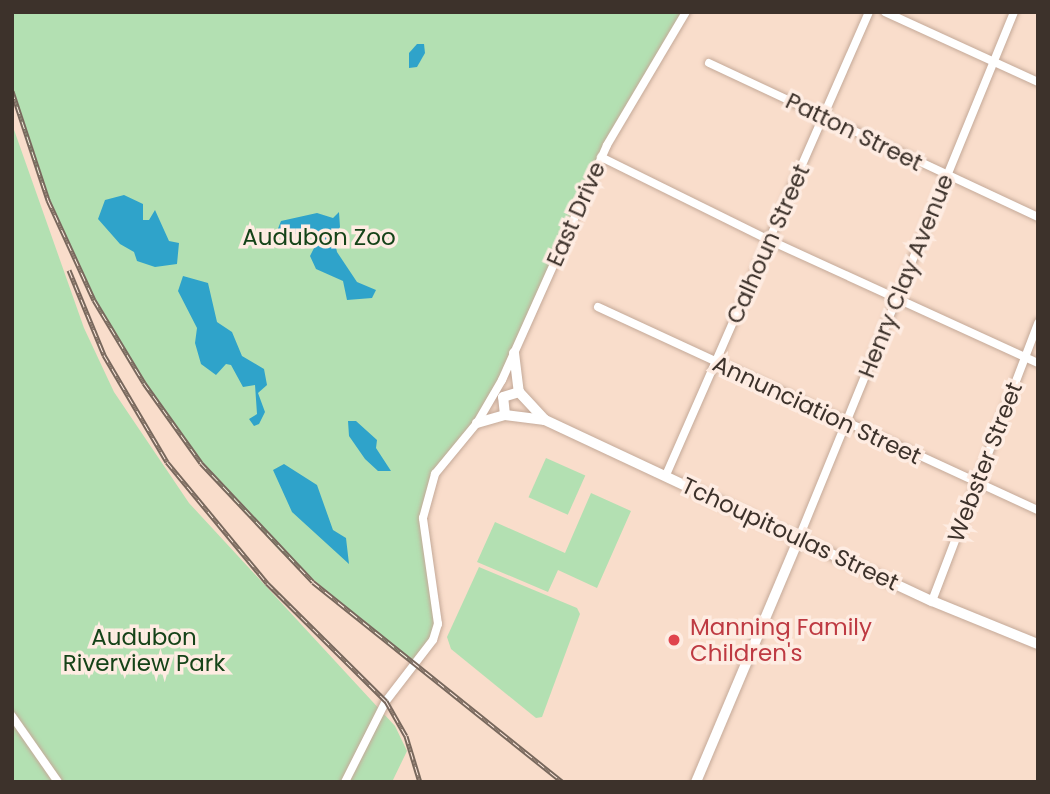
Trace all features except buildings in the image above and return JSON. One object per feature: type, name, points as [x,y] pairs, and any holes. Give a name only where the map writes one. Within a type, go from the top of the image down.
[{"type":"street","name":"East Drive","points":[[345,782],[386,701],[433,640],[438,624],[425,550],[425,502],[435,474],[477,423],[514,353],[601,157],[686,12]]},
{"type":"street","name":"Calhoun Street","points":[[666,475],[869,12]]},
{"type":"street","points":[[885,12],[1038,82]]},
{"type":"street","name":"Henry Clay Avenue","points":[[798,540],[1014,12]]},
{"type":"street","name":"Patton Street","points":[[709,62],[1038,217]]},
{"type":"street","points":[[601,157],[769,240],[1038,363]]},
{"type":"street","name":"Annunciation Street","points":[[598,307],[977,485],[1038,510]]},
{"type":"street","name":"Webster Street","points":[[932,601],[1038,323]]},
{"type":"street","points":[[505,415],[503,397],[519,392],[514,353]]},
{"type":"street","name":"Tchoupitoulas Street","points":[[519,392],[545,420]]},
{"type":"street","name":"Tchoupitoulas Street","points":[[477,423],[505,415],[545,420],[932,601],[1038,644]]},
{"type":"street","points":[[696,782],[798,540]]},
{"type":"street","points":[[12,716],[58,782]]},
{"type":"green space","name":"Audubon Zoo","points":[[12,12],[686,12],[601,157],[494,394],[442,464],[423,518],[439,613],[433,640],[413,665],[279,550],[201,463],[144,383],[94,300],[36,168],[12,91]]},
{"type":"green space","name":"Audubon Riverview Park","points":[[12,124],[84,328],[114,392],[189,503],[395,726],[407,751],[392,782],[12,782]]},
{"type":"green space","points":[[546,458],[585,475],[568,515],[529,497]]},
{"type":"green space","points":[[591,493],[631,511],[597,588],[558,570],[548,592],[477,562],[495,522],[565,553]]},
{"type":"green space","points":[[479,567],[577,608],[580,614],[542,717],[536,718],[451,649],[447,637]]},
{"type":"water","points":[[417,44],[424,44],[425,53],[417,67],[409,68],[409,53]]},
{"type":"water","points":[[124,195],[143,204],[143,220],[149,220],[155,210],[169,241],[179,243],[177,264],[155,267],[137,261],[134,252],[120,244],[98,219],[105,200]]},
{"type":"water","points":[[339,212],[340,227],[334,238],[337,252],[357,282],[376,290],[372,298],[347,300],[343,281],[316,269],[310,256],[317,242],[314,231],[283,236],[277,231],[281,221],[317,213],[333,218]]},
{"type":"water","points":[[183,276],[208,283],[217,322],[232,332],[242,356],[264,369],[267,385],[258,393],[265,412],[259,424],[254,426],[249,419],[257,414],[255,385],[243,387],[231,365],[226,364],[216,375],[201,364],[195,343],[197,328],[178,291]]},
{"type":"water","points":[[348,421],[356,421],[377,440],[376,448],[391,471],[378,471],[365,459],[349,436]]},
{"type":"water","points":[[284,464],[317,485],[333,530],[346,538],[349,564],[292,512],[273,470]]},
{"type":"railway","points":[[12,91],[48,200],[94,300],[144,383],[201,463],[313,582],[563,782]]},
{"type":"railway","points":[[69,270],[104,355],[167,462],[267,583],[386,701],[406,736],[420,782]]},
{"type":"place","name":"Manning Family Children's","points":[[674,640]]}]
